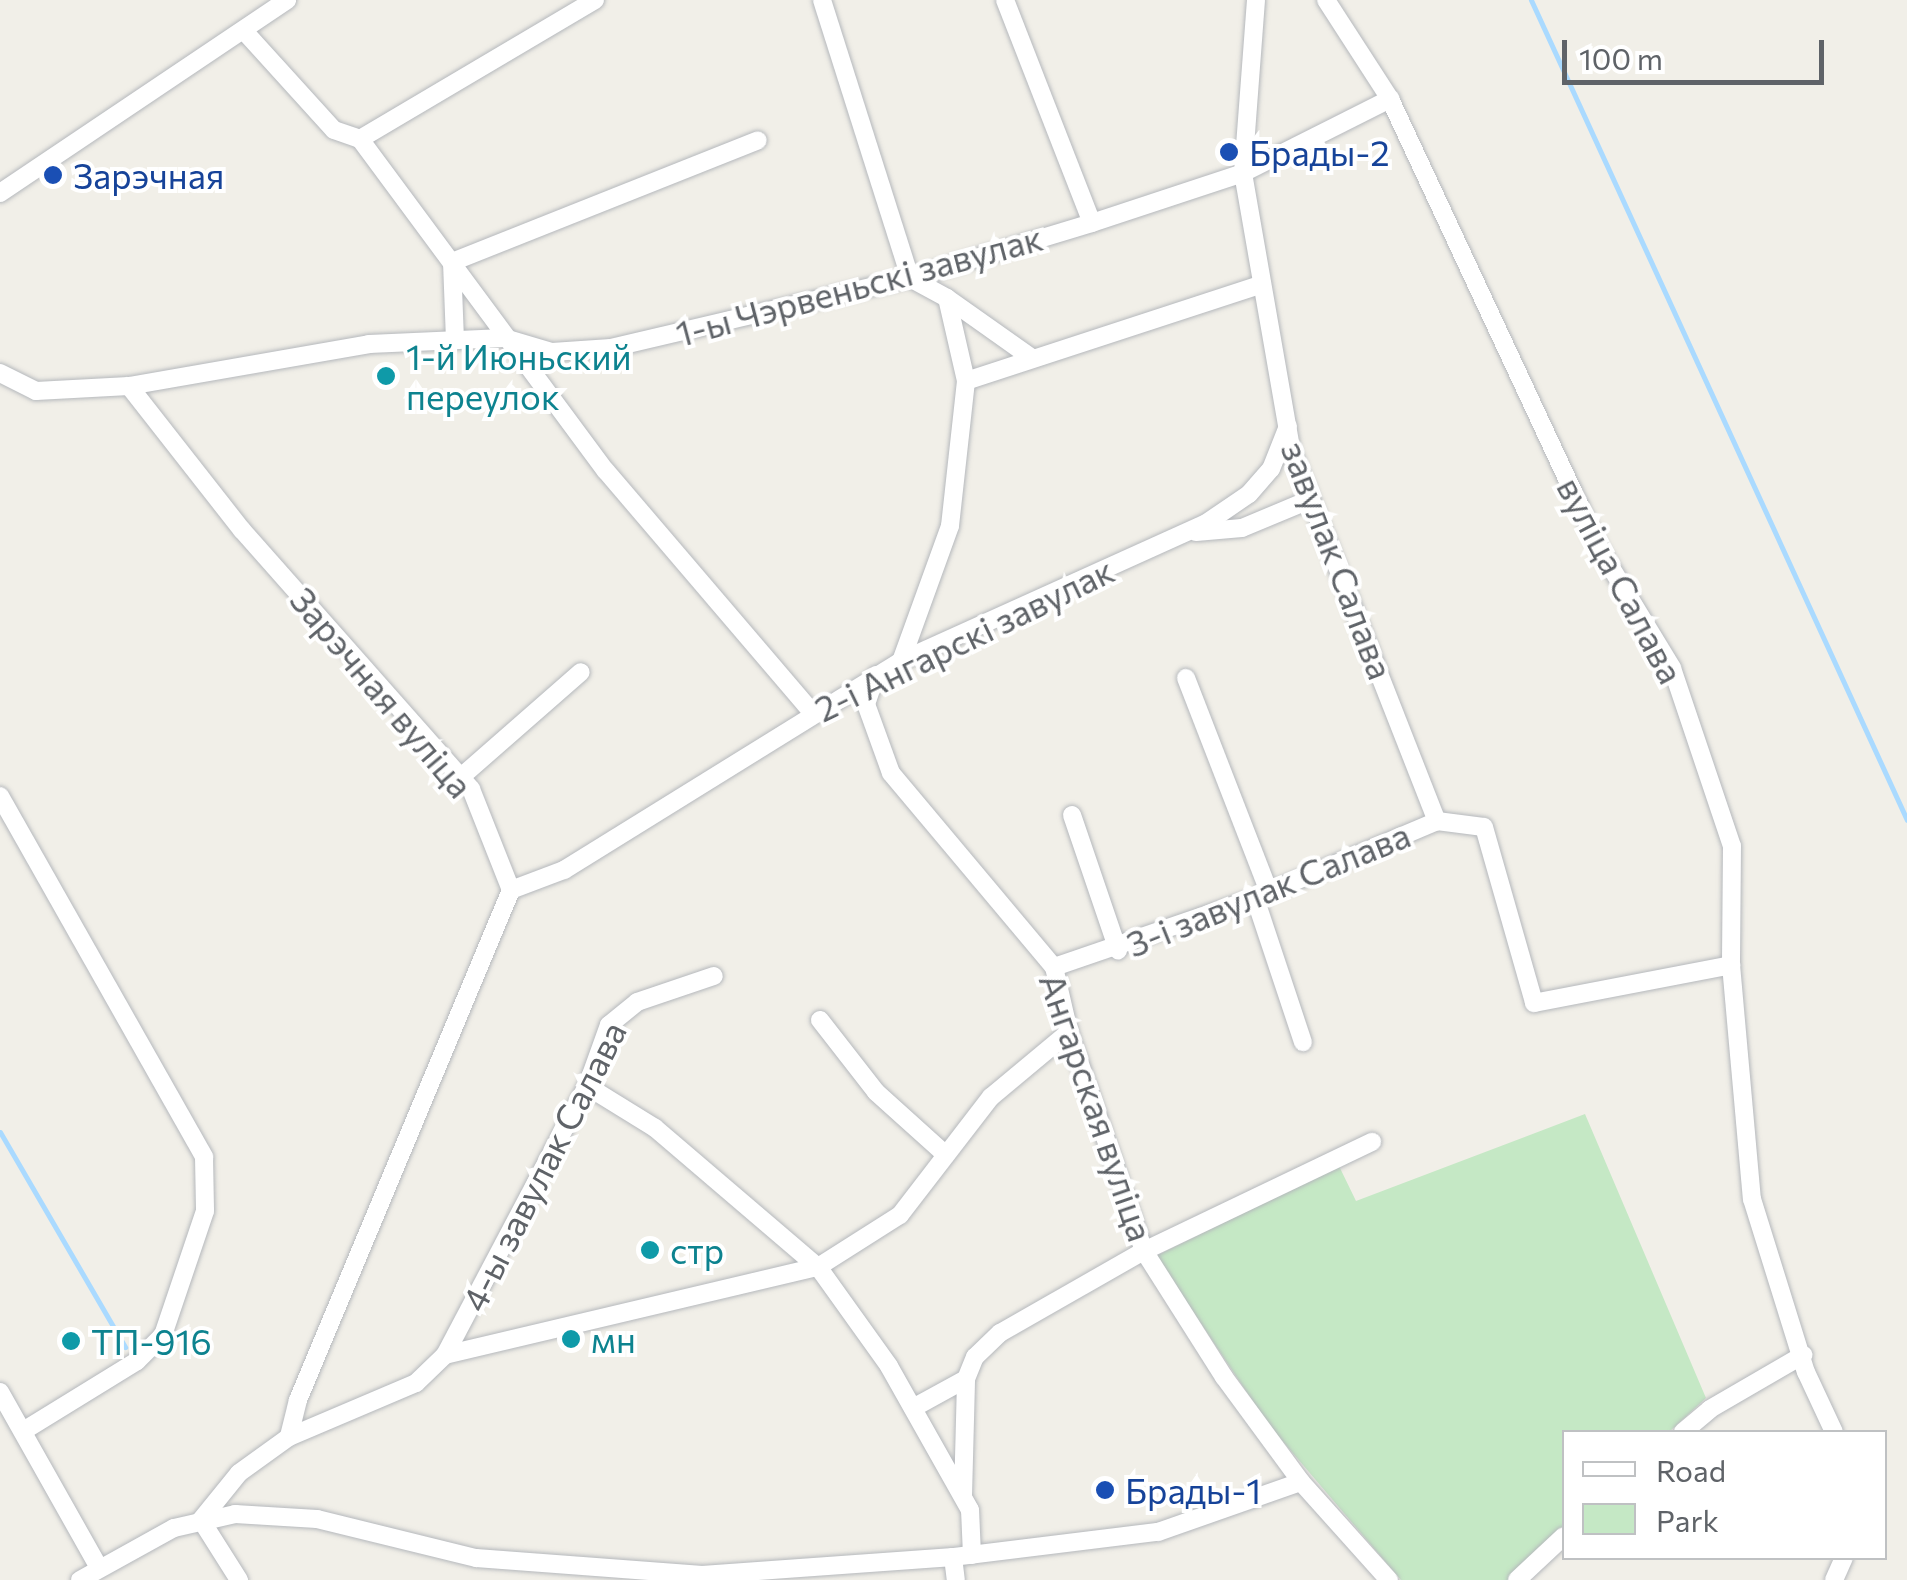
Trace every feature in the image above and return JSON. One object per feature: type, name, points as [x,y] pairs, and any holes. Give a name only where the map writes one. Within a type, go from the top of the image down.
[{"type":"street","points":[[0,193],[245,32],[287,0]]},
{"type":"street","points":[[360,139],[595,0]]},
{"type":"street","points":[[822,0],[910,278],[947,298],[1033,359]]},
{"type":"street","points":[[1006,0],[1092,223]]},
{"type":"street","points":[[1243,173],[1256,0]]},
{"type":"street","name":"вуліца Салава","points":[[1326,0],[1390,99],[1601,551],[1672,668],[1732,846],[1731,965],[1752,1199],[1803,1355],[1833,1430]]},
{"type":"street","points":[[245,32],[334,130],[360,139],[504,338],[697,582],[811,711]]},
{"type":"street","name":"1-ы Чэрвеньскі завулак","points":[[129,386],[370,344],[504,338],[552,352],[611,348],[910,278],[1092,223],[1243,173],[1390,99]]},
{"type":"street","points":[[452,262],[758,140]]},
{"type":"street","name":"завулак Салава","points":[[1243,173],[1288,426],[1309,500],[1437,821]]},
{"type":"street","points":[[452,262],[455,340]]},
{"type":"street","points":[[966,381],[1260,284]]},
{"type":"street","points":[[901,661],[950,526],[966,381],[947,298]]},
{"type":"street","points":[[0,373],[36,391],[129,386]]},
{"type":"street","name":"Зарэчная вуліца","points":[[129,386],[242,530],[461,777],[511,890]]},
{"type":"street","name":"2-і Ангарскі завулак","points":[[511,890],[564,870],[811,711],[901,661],[1191,531],[1249,494],[1270,469],[1288,426]]},
{"type":"street","points":[[1191,531],[1242,528],[1309,500]]},
{"type":"street","points":[[461,777],[581,672]]},
{"type":"street","name":"Ангарская вуліца","points":[[876,675],[866,704],[890,773],[1054,967],[1069,1032],[1144,1250],[1224,1377],[1302,1482],[1390,1580]]},
{"type":"street","points":[[1186,678],[1262,896],[1304,1042]]},
{"type":"street","points":[[0,796],[204,1158],[205,1211],[163,1335],[137,1362],[23,1430]]},
{"type":"street","points":[[1072,815],[1118,950]]},
{"type":"street","name":"3-і завулак Салава","points":[[1054,967],[1118,950],[1262,896],[1437,821],[1484,827],[1534,1004],[1731,965]]},
{"type":"street","points":[[290,1437],[298,1400],[511,890]]},
{"type":"street","name":"4-ы завулак Салава","points":[[445,1355],[587,1086],[616,1017],[651,996],[714,976]]},
{"type":"street","points":[[820,1020],[876,1092],[946,1154]]},
{"type":"street","points":[[201,1520],[239,1473],[290,1437],[345,1419],[416,1383],[445,1355],[818,1268],[889,1225],[1017,1070],[1069,1032]]},
{"type":"street","points":[[587,1086],[654,1128],[818,1268],[913,1408],[963,1498]]},
{"type":"street","points":[[956,1580],[962,1556],[966,1379],[975,1357],[1000,1333],[1144,1250],[1372,1142]]},
{"type":"street","points":[[1685,1430],[1710,1409],[1803,1355]]},
{"type":"street","points":[[913,1408],[966,1379]]},
{"type":"street","points":[[0,1392],[99,1568]]},
{"type":"street","points":[[80,1580],[201,1520],[269,1512],[476,1558],[685,1574],[962,1556],[1158,1532],[1302,1482]]},
{"type":"street","points":[[201,1520],[239,1580]]},
{"type":"street","points":[[1517,1580],[1562,1538]]},
{"type":"green space","points":[[1585,1114],[1706,1398],[1671,1430],[1562,1430],[1562,1531],[1509,1580],[1401,1580],[1268,1424],[1156,1256],[1339,1166],[1356,1201]]},
{"type":"waterway","points":[[1531,0],[1907,820]]},
{"type":"waterway","points":[[0,1132],[125,1347]]},
{"type":"place","name":"Брады-2","points":[[1229,152]]},
{"type":"place","name":"Зарэчная","points":[[53,175]]},
{"type":"place","name":"1-й Июньский переулок","points":[[386,376]]},
{"type":"place","name":"стр","points":[[650,1250]]},
{"type":"place","name":"мн","points":[[571,1339]]},
{"type":"place","name":"ТП-916","points":[[71,1341]]},
{"type":"place","name":"Брады-1","points":[[1105,1490]]}]
